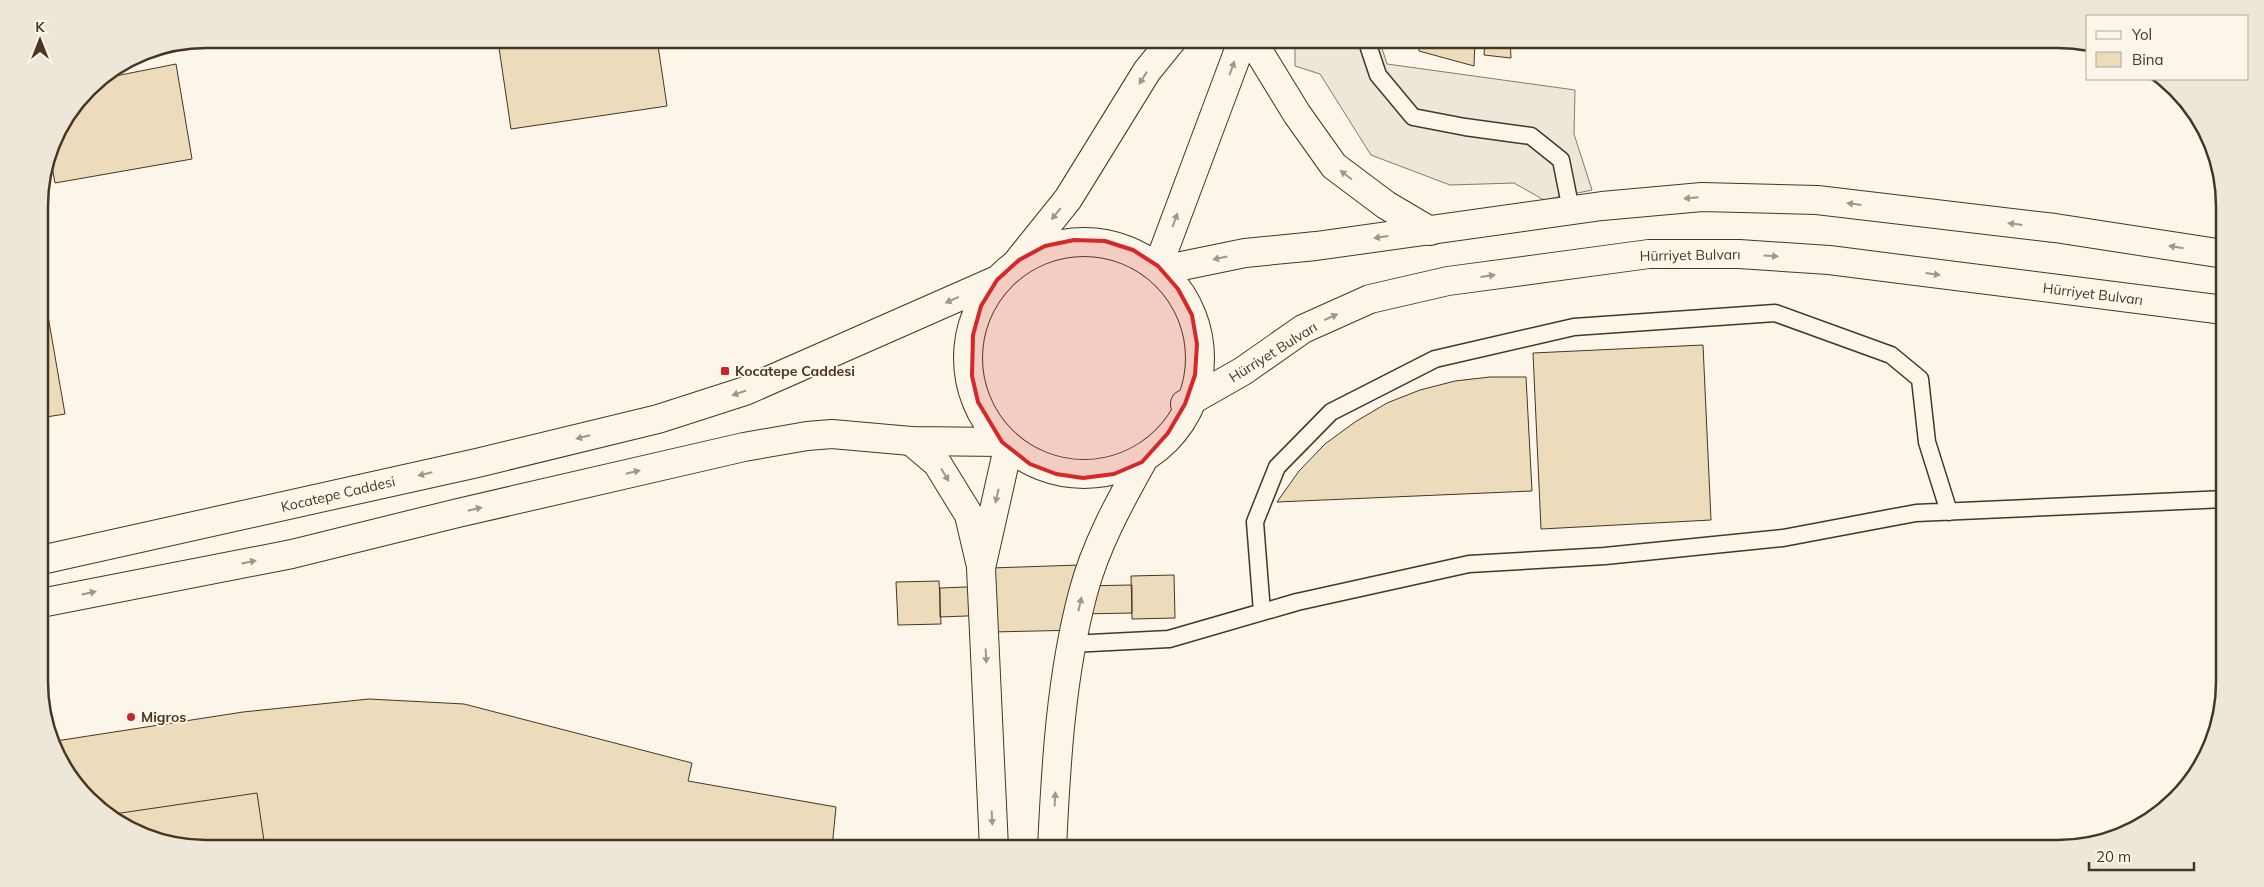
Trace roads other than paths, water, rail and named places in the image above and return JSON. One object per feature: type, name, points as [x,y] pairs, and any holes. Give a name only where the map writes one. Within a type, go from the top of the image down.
[{"type":"main road","points":[[1142,462],[1114,474],[1083,478],[1056,474],[1030,464],[1005,445],[990,427],[978,402],[972,376],[973,335],[982,306],[997,280],[1019,260],[1068,199],[1147,71],[1166,48]]},
{"type":"main road","points":[[1160,268],[1240,48]]},
{"type":"main road","points":[[1257,48],[1297,114],[1334,166],[1386,205],[1430,231]]},
{"type":"main road","points":[[1160,268],[1245,253],[1430,231],[1570,210],[1702,197],[1817,200],[2055,228],[2216,253]]},
{"type":"main road","points":[[1019,260],[1045,246],[1074,240],[1104,241],[1133,250],[1160,268],[1178,289],[1192,315],[1198,344],[1195,375],[1185,404],[1168,433],[1142,462],[1112,515],[1083,591],[1067,663],[1052,840]]},
{"type":"main road","name":"Hürriyet Bulvarı","points":[[1185,404],[1244,371],[1303,330],[1370,299],[1448,281],[1649,254],[1739,254],[1829,260],[2216,309]]},
{"type":"main road","name":"Kocatepe Caddesi","points":[[48,558],[476,463],[658,419],[745,391],[997,280]]},
{"type":"main road","points":[[48,602],[292,554],[458,513],[744,447],[832,434],[911,441],[1005,445]]},
{"type":"main road","points":[[911,441],[937,463],[969,514],[981,568],[994,840]]},
{"type":"main road","points":[[981,568],[1005,445]]},
{"type":"lane","points":[[1369,48],[1378,75],[1413,117],[1465,127],[1531,136],[1561,160],[1570,210]]},
{"type":"lane","points":[[1262,612],[1255,522],[1277,467],[1331,412],[1435,359],[1574,327],[1774,313],[1891,355],[1920,379],[1927,442],[1949,512]]},
{"type":"lane","points":[[1071,644],[1169,639],[1297,602],[1469,564],[1606,556],[1783,538],[1916,513],[2216,499]]},
{"type":"place","name":"Kocatepe Caddesi","points":[[725,371]]},
{"type":"place","name":"Migros","points":[[131,717]]}]
